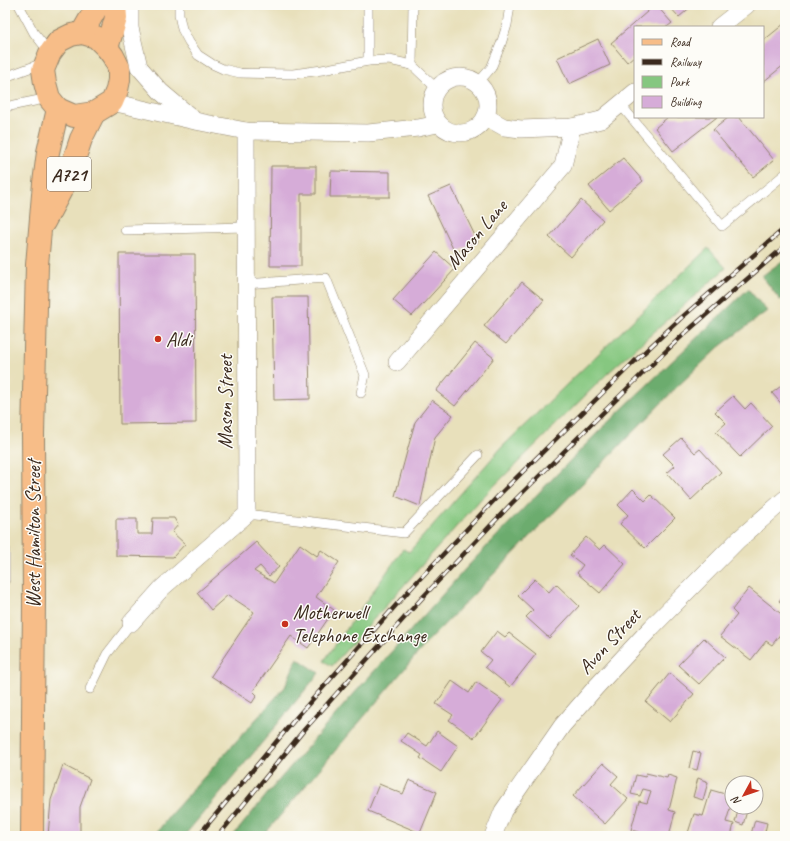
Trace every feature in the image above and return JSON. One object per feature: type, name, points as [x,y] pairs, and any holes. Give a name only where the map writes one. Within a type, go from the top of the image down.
[{"type":"main road","points":[[48,57],[60,41],[70,35],[82,32],[98,5]]},
{"type":"main road","points":[[107,48],[116,18],[114,5]]},
{"type":"main road","name":"A721","points":[[82,32],[96,37],[113,56],[119,68],[117,90],[103,107]]},
{"type":"main road","name":"A721","points":[[48,57],[43,70],[45,83],[53,103]]},
{"type":"main road","points":[[53,103],[74,116],[103,107]]},
{"type":"main road","name":"West Hamilton Street","points":[[32,836],[34,616],[33,434],[37,265],[39,232],[53,103]]},
{"type":"main road","name":"West Hamilton Street","points":[[39,232],[69,175],[81,139],[103,107]]},
{"type":"street","points":[[130,5],[130,28],[139,67],[161,92],[195,121]]},
{"type":"street","points":[[719,26],[747,5]]},
{"type":"street","points":[[461,76],[470,78],[478,83],[484,90],[488,99],[486,117],[473,131],[454,133],[445,130],[438,124],[433,116],[431,106],[432,97],[436,88],[451,78],[461,76]]},
{"type":"street","points":[[486,117],[504,127],[521,129],[572,127],[601,120],[634,93]]},
{"type":"street","points":[[103,107],[195,121],[246,131],[368,133],[418,128],[438,124]]},
{"type":"street","name":"Mason Lane","points":[[397,362],[563,166],[572,127]]},
{"type":"street","name":"Mason Street","points":[[246,131],[247,514]]},
{"type":"street","name":"Avon Street","points":[[493,836],[503,811],[562,726],[652,627],[738,540],[785,499]]},
{"type":"street","points":[[131,623],[162,588],[247,514]]},
{"type":"lane","points":[[5,77],[48,57],[19,5]]},
{"type":"lane","points":[[179,5],[182,30],[189,42],[198,54],[212,64],[223,69],[240,73],[293,74],[368,61],[389,60],[412,65],[436,88]]},
{"type":"lane","points":[[368,5],[368,61]]},
{"type":"lane","points":[[412,65],[413,5]]},
{"type":"lane","points":[[478,83],[491,68],[501,44],[507,25],[510,5]]},
{"type":"lane","points":[[5,107],[53,103]]},
{"type":"lane","points":[[620,104],[722,226],[785,174]]},
{"type":"lane","points":[[125,230],[246,227]]},
{"type":"lane","points":[[247,284],[326,278],[365,375],[361,393]]},
{"type":"lane","points":[[247,514],[404,533],[478,455]]},
{"type":"lane","points":[[5,530],[5,580]]},
{"type":"lane","points":[[90,689],[107,654],[131,623]]},
{"type":"green space","points":[[708,248],[726,268],[609,372],[480,500],[332,666],[324,661],[403,549],[409,552],[502,447]]},
{"type":"green space","points":[[785,259],[785,297],[780,300],[762,276]]},
{"type":"green space","points":[[748,289],[767,311],[719,347],[678,386],[429,640],[263,836],[233,836],[343,706],[467,567],[602,428]]},
{"type":"green space","points":[[297,658],[319,673],[184,836],[154,836],[170,815],[285,687]]},
{"type":"building","points":[[655,5],[672,23],[668,26],[634,26],[634,56],[627,62],[611,43]]},
{"type":"building","points":[[668,5],[693,5],[679,17]]},
{"type":"building","points":[[785,23],[785,64],[764,81],[764,40]]},
{"type":"building","points":[[598,39],[610,65],[569,84],[557,58]]},
{"type":"building","points":[[667,118],[716,118],[673,151],[655,128]]},
{"type":"building","points":[[728,118],[740,118],[774,160],[753,177],[713,130]]},
{"type":"building","points":[[623,158],[643,181],[609,210],[589,186]]},
{"type":"building","points":[[271,166],[316,166],[316,194],[301,194],[301,266],[270,266]]},
{"type":"building","points":[[331,171],[390,172],[390,197],[330,197]]},
{"type":"building","points":[[451,186],[478,242],[455,253],[428,196]]},
{"type":"building","points":[[581,200],[603,220],[571,257],[549,237]]},
{"type":"building","points":[[436,252],[455,269],[412,316],[393,300]]},
{"type":"building","name":"Aldi","points":[[119,254],[195,254],[196,423],[120,424]]},
{"type":"building","points":[[522,282],[544,300],[506,344],[484,326]]},
{"type":"building","points":[[272,297],[308,297],[310,399],[274,400]]},
{"type":"building","points":[[475,343],[494,358],[455,406],[436,391]]},
{"type":"building","points":[[785,383],[785,408],[772,393]]},
{"type":"building","points":[[733,396],[745,409],[751,403],[772,426],[740,457],[716,432],[726,423],[715,412]]},
{"type":"building","points":[[432,400],[453,415],[435,437],[420,506],[395,496],[415,422]]},
{"type":"building","points":[[681,438],[695,453],[700,449],[721,472],[691,500],[667,473],[675,466],[663,454]]},
{"type":"building","points":[[633,489],[645,501],[651,495],[675,518],[645,548],[620,524],[628,515],[618,505]]},
{"type":"building","points":[[153,518],[174,518],[178,525],[172,532],[185,544],[173,557],[116,556],[116,519],[137,519],[137,534],[152,534]]},
{"type":"building","points":[[586,537],[600,550],[605,545],[625,564],[600,593],[577,573],[583,565],[570,555]]},
{"type":"building","name":"Motherwell Telephone Exchange","points":[[256,542],[279,567],[269,576],[260,566],[254,571],[274,583],[300,544],[317,556],[321,550],[339,562],[316,597],[334,610],[308,648],[291,636],[253,691],[257,695],[252,703],[211,676],[254,612],[228,595],[211,610],[197,593]]},
{"type":"building","points":[[535,579],[549,592],[556,584],[579,606],[549,638],[526,617],[533,610],[518,596]]},
{"type":"building","points":[[749,588],[785,617],[785,628],[772,645],[766,641],[751,660],[720,636],[737,615],[732,610]]},
{"type":"building","points":[[785,593],[785,606],[779,601]]},
{"type":"building","points":[[497,631],[505,637],[509,633],[536,654],[510,687],[485,667],[491,660],[481,652]]},
{"type":"building","points":[[704,638],[725,657],[699,684],[678,665]]},
{"type":"building","points":[[670,673],[694,694],[670,722],[646,702]]},
{"type":"building","points":[[452,681],[469,693],[476,682],[502,700],[474,738],[449,720],[453,715],[436,704]]},
{"type":"building","points":[[437,731],[458,746],[441,772],[420,758],[422,755],[401,741],[407,733],[427,746]]},
{"type":"building","points":[[693,751],[701,753],[697,770],[689,768]]},
{"type":"building","points":[[603,763],[618,776],[611,784],[628,799],[605,824],[573,796]]},
{"type":"building","points":[[63,765],[90,779],[80,807],[80,836],[48,836],[51,800]]},
{"type":"building","points":[[646,773],[667,778],[668,775],[677,778],[669,810],[675,812],[669,836],[653,836],[631,830],[639,801],[647,803],[651,791],[643,789],[640,796],[631,794],[636,775],[645,777]]},
{"type":"building","points":[[698,778],[708,782],[703,800],[693,797]]},
{"type":"building","points":[[409,780],[437,792],[420,833],[368,811],[379,784],[403,794]]},
{"type":"building","points":[[711,790],[724,794],[724,815],[728,815],[726,822],[734,824],[731,836],[687,836],[694,814],[703,816]]},
{"type":"building","points":[[737,815],[746,815],[743,825],[735,822]]},
{"type":"building","points":[[755,820],[767,823],[764,836],[746,836],[747,833],[751,834]]},
{"type":"railway","points":[[198,836],[296,718],[413,586],[501,493],[634,362],[680,319],[785,228]]},
{"type":"railway","points":[[218,836],[304,730],[423,597],[511,504],[684,334],[785,246]]},
{"type":"place","name":"Aldi","points":[[158,339]]},
{"type":"place","name":"Motherwell Telephone Exchange","points":[[285,624]]}]
